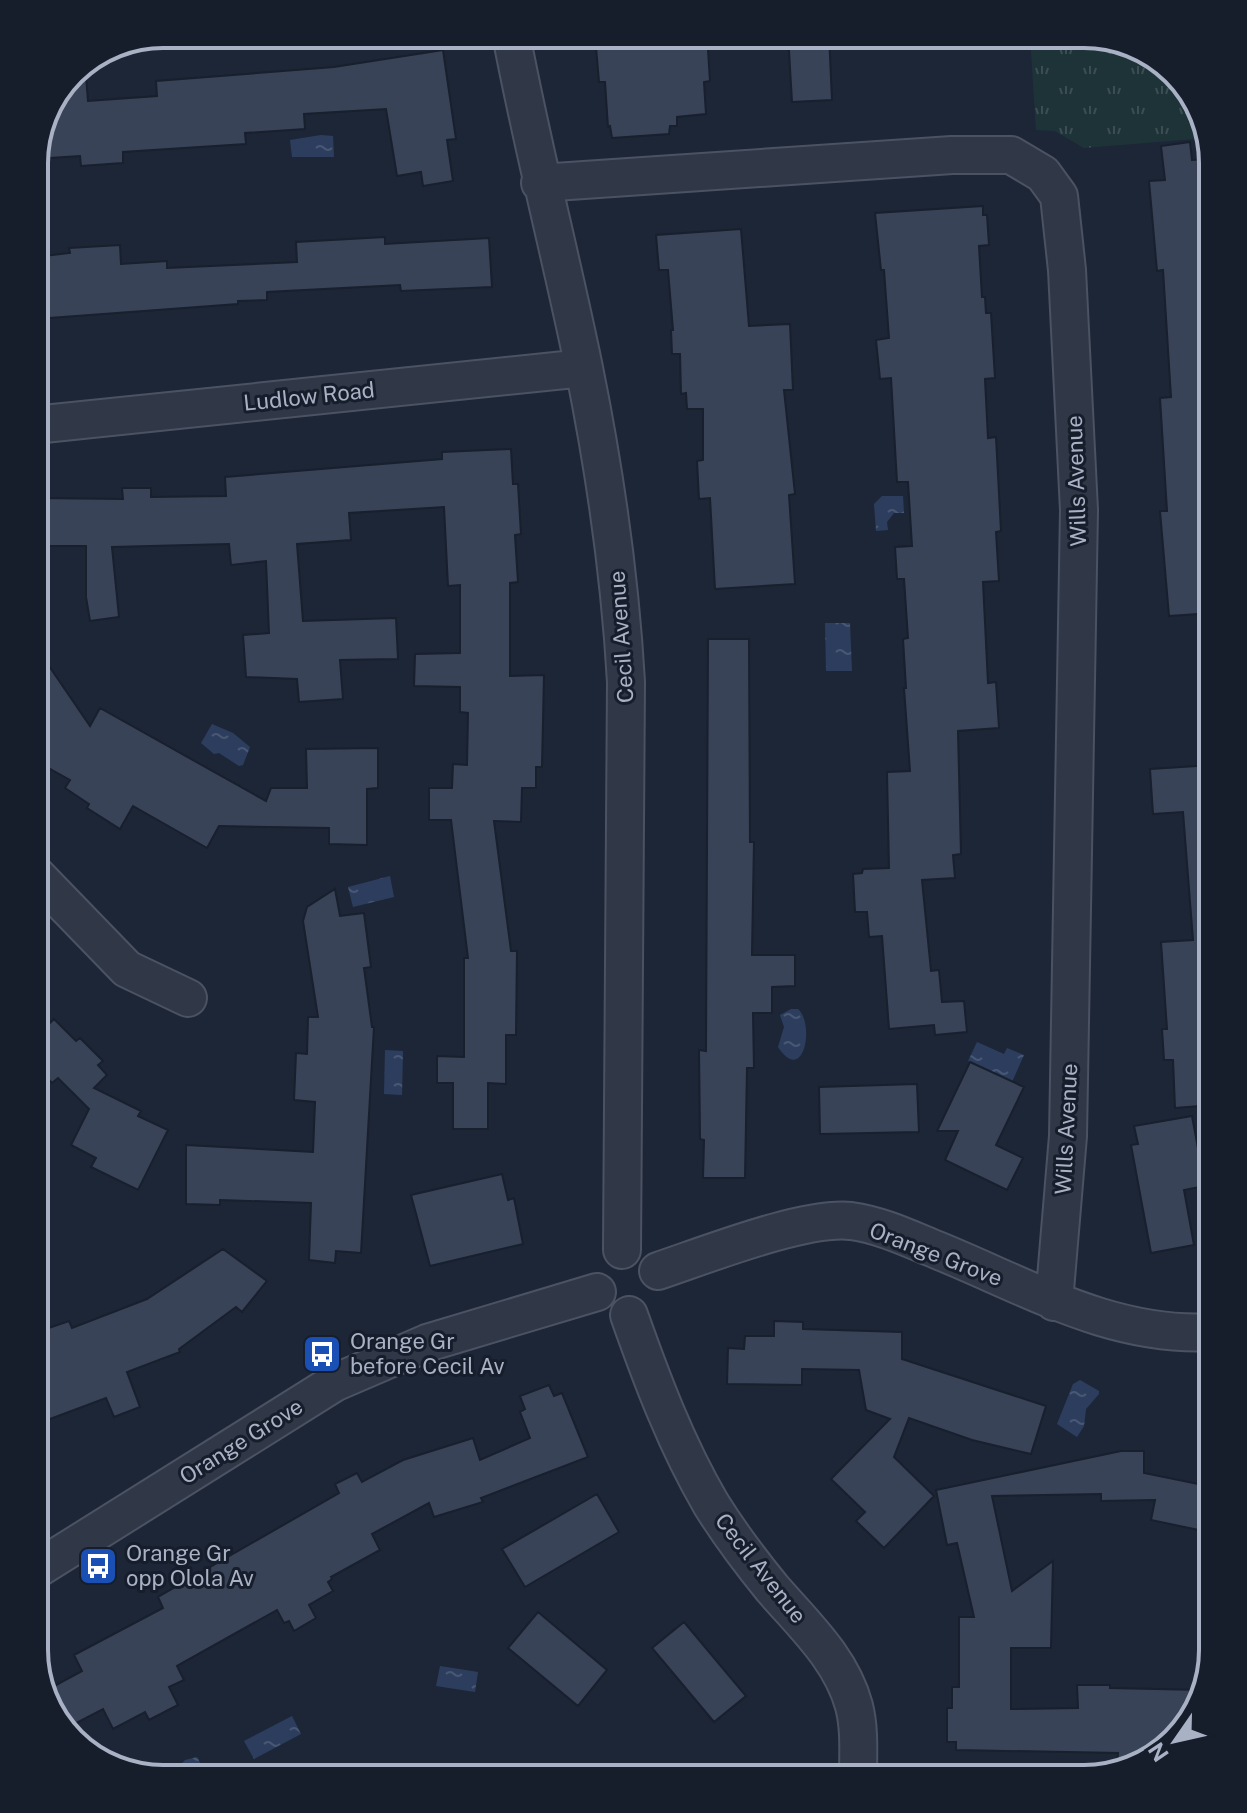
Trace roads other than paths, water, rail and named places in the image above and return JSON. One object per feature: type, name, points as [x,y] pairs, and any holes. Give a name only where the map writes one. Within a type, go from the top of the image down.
[{"type":"street","name":"Cecil Avenue","points":[[514,48],[540,183],[584,368],[614,543],[622,611],[626,682],[622,1250]]},
{"type":"street","name":"Wills Avenue","points":[[540,183],[952,155],[1011,155],[1043,174],[1059,196],[1067,270],[1079,510],[1068,1136],[1054,1302]]},
{"type":"street","name":"Ludlow Road","points":[[48,424],[584,368]]},
{"type":"street","points":[[48,887],[127,969],[188,998]]},
{"type":"street","name":"Orange Grove","points":[[658,1271],[804,1225],[850,1221],[895,1233],[1054,1302],[1136,1328],[1199,1332]]},
{"type":"street","points":[[622,1250],[644,1254],[653,1261],[658,1271],[659,1291],[655,1301],[639,1313],[629,1315],[609,1309],[597,1292],[597,1270],[603,1260],[622,1250]]},
{"type":"street","name":"Orange Grove","points":[[48,1562],[334,1383],[427,1343],[597,1292]]},
{"type":"street","name":"Cecil Avenue","points":[[629,1315],[668,1418],[711,1503],[748,1558],[820,1642],[840,1671],[854,1707],[858,1765]]},
{"type":"water","points":[[333,136],[334,157],[292,157],[290,140]]},
{"type":"water","points":[[882,496],[903,496],[904,513],[894,513],[887,522],[888,530],[876,531],[874,504]]},
{"type":"water","points":[[825,623],[850,623],[852,671],[826,671]]},
{"type":"water","points":[[212,724],[233,733],[250,747],[243,765],[239,766],[219,753],[214,754],[201,743]]},
{"type":"water","points":[[390,876],[394,897],[353,907],[348,887]]},
{"type":"water","points":[[798,1009],[806,1027],[804,1048],[794,1060],[778,1047],[784,1027],[780,1015]]},
{"type":"water","points":[[977,1042],[1004,1054],[1007,1048],[1024,1055],[1012,1082],[968,1061]]},
{"type":"water","points":[[385,1050],[403,1051],[402,1095],[384,1094]]},
{"type":"water","points":[[1080,1380],[1099,1391],[1099,1394],[1086,1409],[1084,1426],[1077,1437],[1057,1424],[1073,1384]]},
{"type":"water","points":[[440,1666],[478,1672],[475,1692],[436,1686]]},
{"type":"water","points":[[292,1716],[301,1734],[254,1759],[244,1741]]},
{"type":"water","points":[[197,1757],[201,1765],[180,1765],[185,1760]]},
{"type":"place","name":"Orange Gr before Cecil Av","points":[[322,1354]]},
{"type":"place","name":"Orange Gr opp Olola Av","points":[[98,1566]]}]
